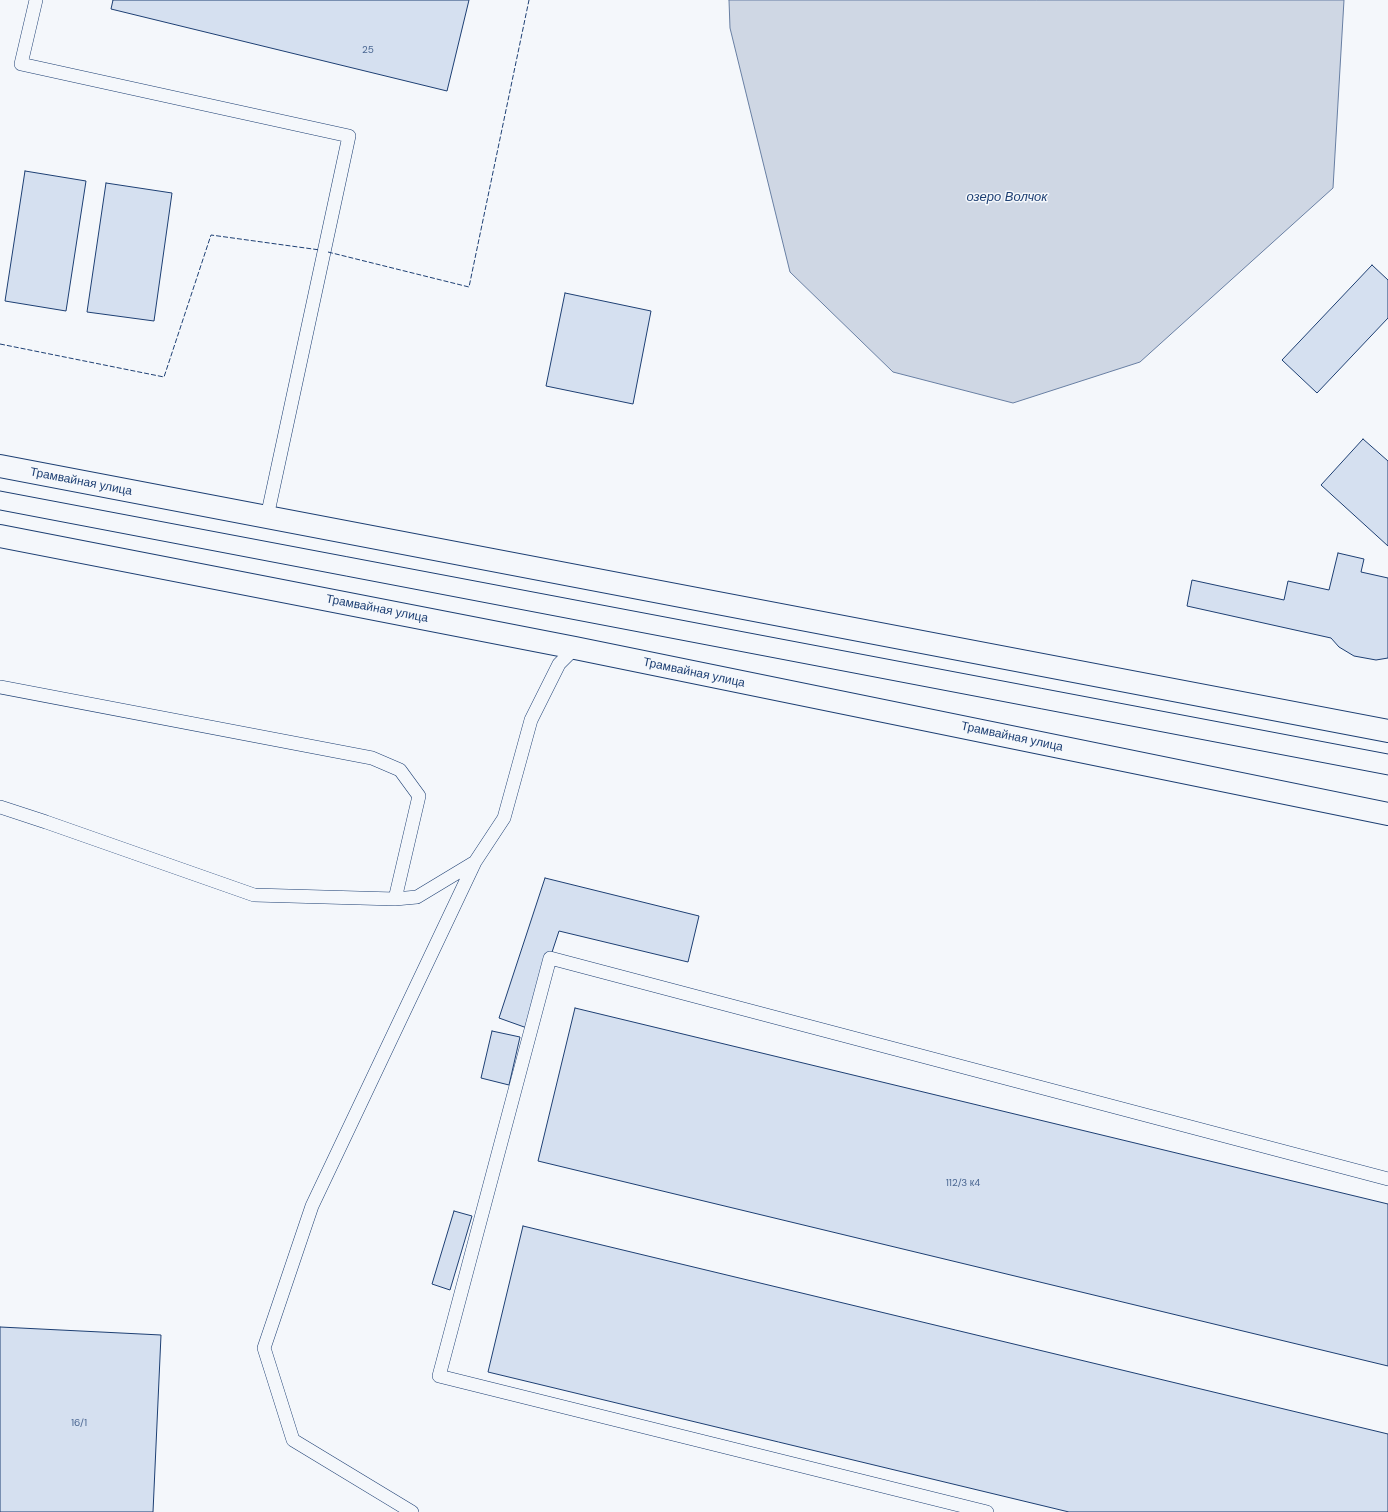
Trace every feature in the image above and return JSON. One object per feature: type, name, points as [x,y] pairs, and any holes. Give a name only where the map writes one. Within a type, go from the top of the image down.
[{"type":"main road","name":"Трамвайная улица","points":[[0,466],[1388,731]]},
{"type":"main road","name":"Трамвайная улица","points":[[0,536],[575,648],[1388,814]]},
{"type":"lane","points":[[36,0],[21,64],[349,136],[267,517]]},
{"type":"lane","points":[[412,1512],[293,1440],[264,1348],[312,1206],[476,862],[504,818],[531,720],[559,664],[575,648]]},
{"type":"lane","points":[[0,687],[372,758],[400,770],[419,796],[395,899]]},
{"type":"lane","points":[[0,807],[254,895],[395,899],[417,897],[476,862]]},
{"type":"lane","points":[[987,1512],[438,1376],[550,958],[1388,1179]]},
{"type":"water","name":"озеро Волчок","points":[[729,0],[1344,0],[1333,188],[1140,362],[1013,403],[893,372],[790,272],[730,28]]},
{"type":"building","points":[[113,0],[469,0],[447,91],[111,9]]},
{"type":"building","points":[[25,171],[86,181],[66,311],[5,301]]},
{"type":"building","points":[[106,183],[172,193],[154,321],[87,312]]},
{"type":"building","points":[[1372,265],[1388,280],[1388,318],[1317,393],[1282,360]]},
{"type":"building","points":[[565,293],[651,311],[633,404],[546,386]]},
{"type":"building","points":[[1363,439],[1388,461],[1388,546],[1321,485]]},
{"type":"building","points":[[1338,553],[1364,559],[1361,572],[1388,578],[1388,658],[1376,660],[1354,656],[1339,647],[1331,638],[1187,606],[1192,580],[1284,600],[1288,581],[1329,590]]},
{"type":"building","points":[[545,878],[699,916],[688,962],[559,931],[527,1028],[499,1018]]},
{"type":"building","points":[[575,1008],[1388,1204],[1388,1366],[538,1161]]},
{"type":"building","points":[[492,1031],[520,1037],[509,1085],[481,1078]]},
{"type":"building","points":[[454,1211],[472,1216],[450,1290],[432,1284]]},
{"type":"building","points":[[523,1226],[1388,1434],[1388,1512],[1069,1512],[488,1372]]},
{"type":"building","points":[[0,1327],[161,1335],[153,1512],[0,1512]]},
{"type":"tram line","points":[[0,491],[1388,754]]},
{"type":"tram line","points":[[0,510],[1388,775]]},
{"type":"fence","points":[[328,252],[469,287],[529,0]]},
{"type":"fence","points":[[0,344],[164,377],[211,235],[320,250]]}]
